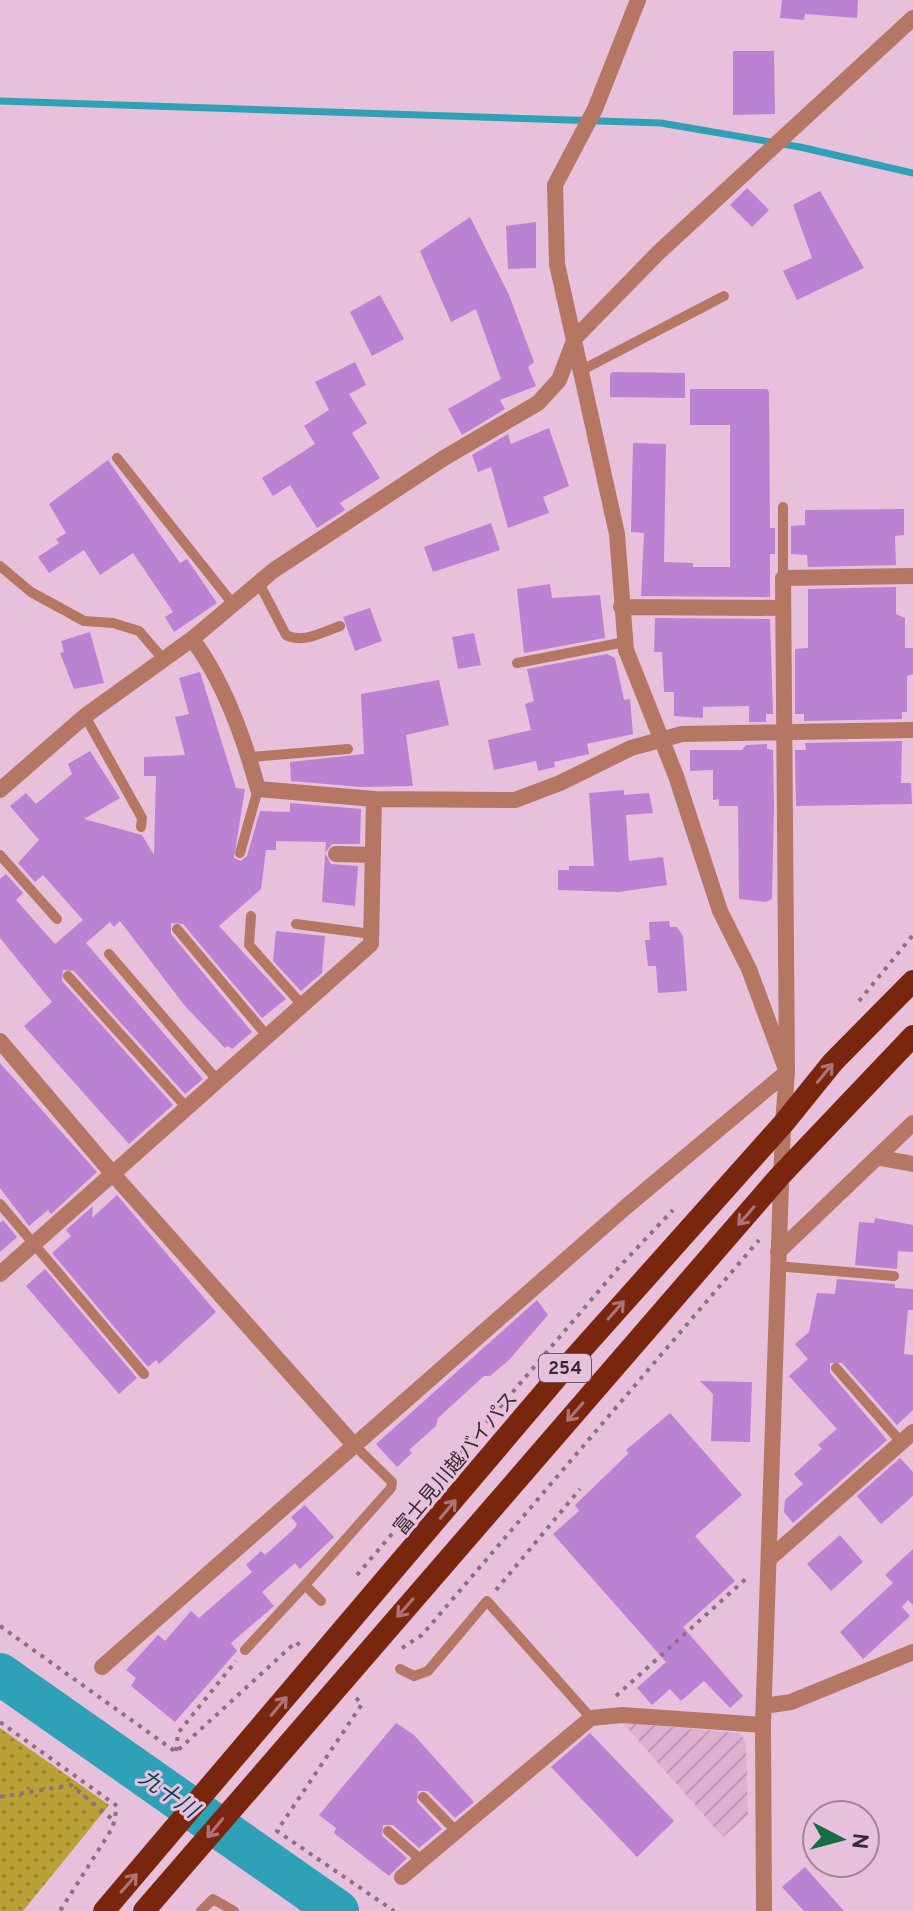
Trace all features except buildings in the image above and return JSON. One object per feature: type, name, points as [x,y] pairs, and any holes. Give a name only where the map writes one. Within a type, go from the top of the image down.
[{"type":"highway","name":"富士見川越バイパス","points":[[104,1911],[559,1375],[783,1124],[833,1062],[913,981]]},
{"type":"highway","name":"254","points":[[144,1911],[779,1177],[913,1036]]},
{"type":"street","points":[[638,0],[595,109],[555,185],[557,264],[617,534],[625,642],[720,911],[749,969],[787,1072]]},
{"type":"street","points":[[0,790],[85,716],[192,639],[258,581],[444,458],[538,403],[559,380],[575,338],[658,253],[913,18]]},
{"type":"street","points":[[764,1911],[763,1725],[779,1177],[787,1072],[783,578],[913,576]]},
{"type":"street","points":[[621,607],[783,608]]},
{"type":"street","points":[[192,639],[209,661],[250,757],[258,789],[374,799],[515,800],[560,783],[631,748],[682,734],[913,730]]},
{"type":"street","points":[[0,1274],[364,953],[371,944],[374,799]]},
{"type":"street","points":[[336,854],[373,855]]},
{"type":"street","points":[[0,1041],[112,1173],[354,1445]]},
{"type":"street","points":[[102,1667],[787,1072]]},
{"type":"street","points":[[777,1259],[913,1123]]},
{"type":"street","points":[[880,1158],[913,1164]]},
{"type":"street","points":[[769,1559],[907,1437]]},
{"type":"street","points":[[764,1706],[791,1702],[913,1652]]},
{"type":"street","points":[[402,1877],[591,1718],[622,1715],[763,1725]]},
{"type":"lane","points":[[582,370],[724,296]]},
{"type":"lane","points":[[117,458],[233,604]]},
{"type":"lane","points":[[783,507],[783,578]]},
{"type":"lane","points":[[0,566],[31,592],[84,621],[113,623],[139,631],[164,660]]},
{"type":"lane","points":[[258,581],[286,635],[291,638],[300,639],[340,626]]},
{"type":"lane","points":[[517,663],[625,642]]},
{"type":"lane","points":[[85,716],[142,818],[141,827]]},
{"type":"lane","points":[[250,757],[348,749]]},
{"type":"lane","points":[[240,853],[258,789]]},
{"type":"lane","points":[[0,855],[57,919]]},
{"type":"lane","points":[[251,916],[249,945],[303,1006]]},
{"type":"lane","points":[[296,924],[371,934]]},
{"type":"lane","points":[[177,929],[268,1037]]},
{"type":"lane","points":[[109,954],[218,1081]]},
{"type":"lane","points":[[68,976],[187,1108]]},
{"type":"lane","points":[[0,1204],[144,1374]]},
{"type":"lane","points":[[777,1259],[894,1276]]},
{"type":"lane","points":[[836,1368],[907,1437]]},
{"type":"lane","points":[[245,1650],[391,1488],[392,1482],[354,1445]]},
{"type":"lane","points":[[305,1585],[321,1601]]},
{"type":"lane","points":[[400,1669],[414,1676],[428,1671],[487,1601],[591,1718]]},
{"type":"lane","points":[[423,1797],[455,1830]]},
{"type":"lane","points":[[388,1831],[421,1860]]},
{"type":"lane","points":[[201,1911],[213,1899],[234,1911]]},
{"type":"path","points":[[393,1655],[422,1635],[756,1244]]},
{"type":"path","points":[[487,1601],[580,1489]]},
{"type":"path","points":[[591,1718],[769,1559]]},
{"type":"path","points":[[0,1626],[176,1752]]},
{"type":"path","points":[[176,1752],[296,1642],[318,1661]]},
{"type":"path","points":[[176,1752],[178,1733],[245,1650]]},
{"type":"path","points":[[346,1708],[365,1687]]},
{"type":"path","points":[[356,1698],[362,1704],[277,1831],[394,1911]]},
{"type":"path","points":[[0,1722],[117,1806],[113,1827],[60,1911]]},
{"type":"path","points":[[0,1797],[71,1785],[112,1819],[113,1827]]},
{"type":"shaded area","points":[[623,1723],[739,1733],[746,1742],[748,1815],[723,1837]]},
{"type":"shaded area","points":[[0,1728],[109,1805],[23,1911],[0,1911]]},
{"type":"waterway","points":[[0,101],[661,123],[800,147],[913,173]]},
{"type":"waterway","name":"九十川","points":[[0,1674],[338,1911]]}]
